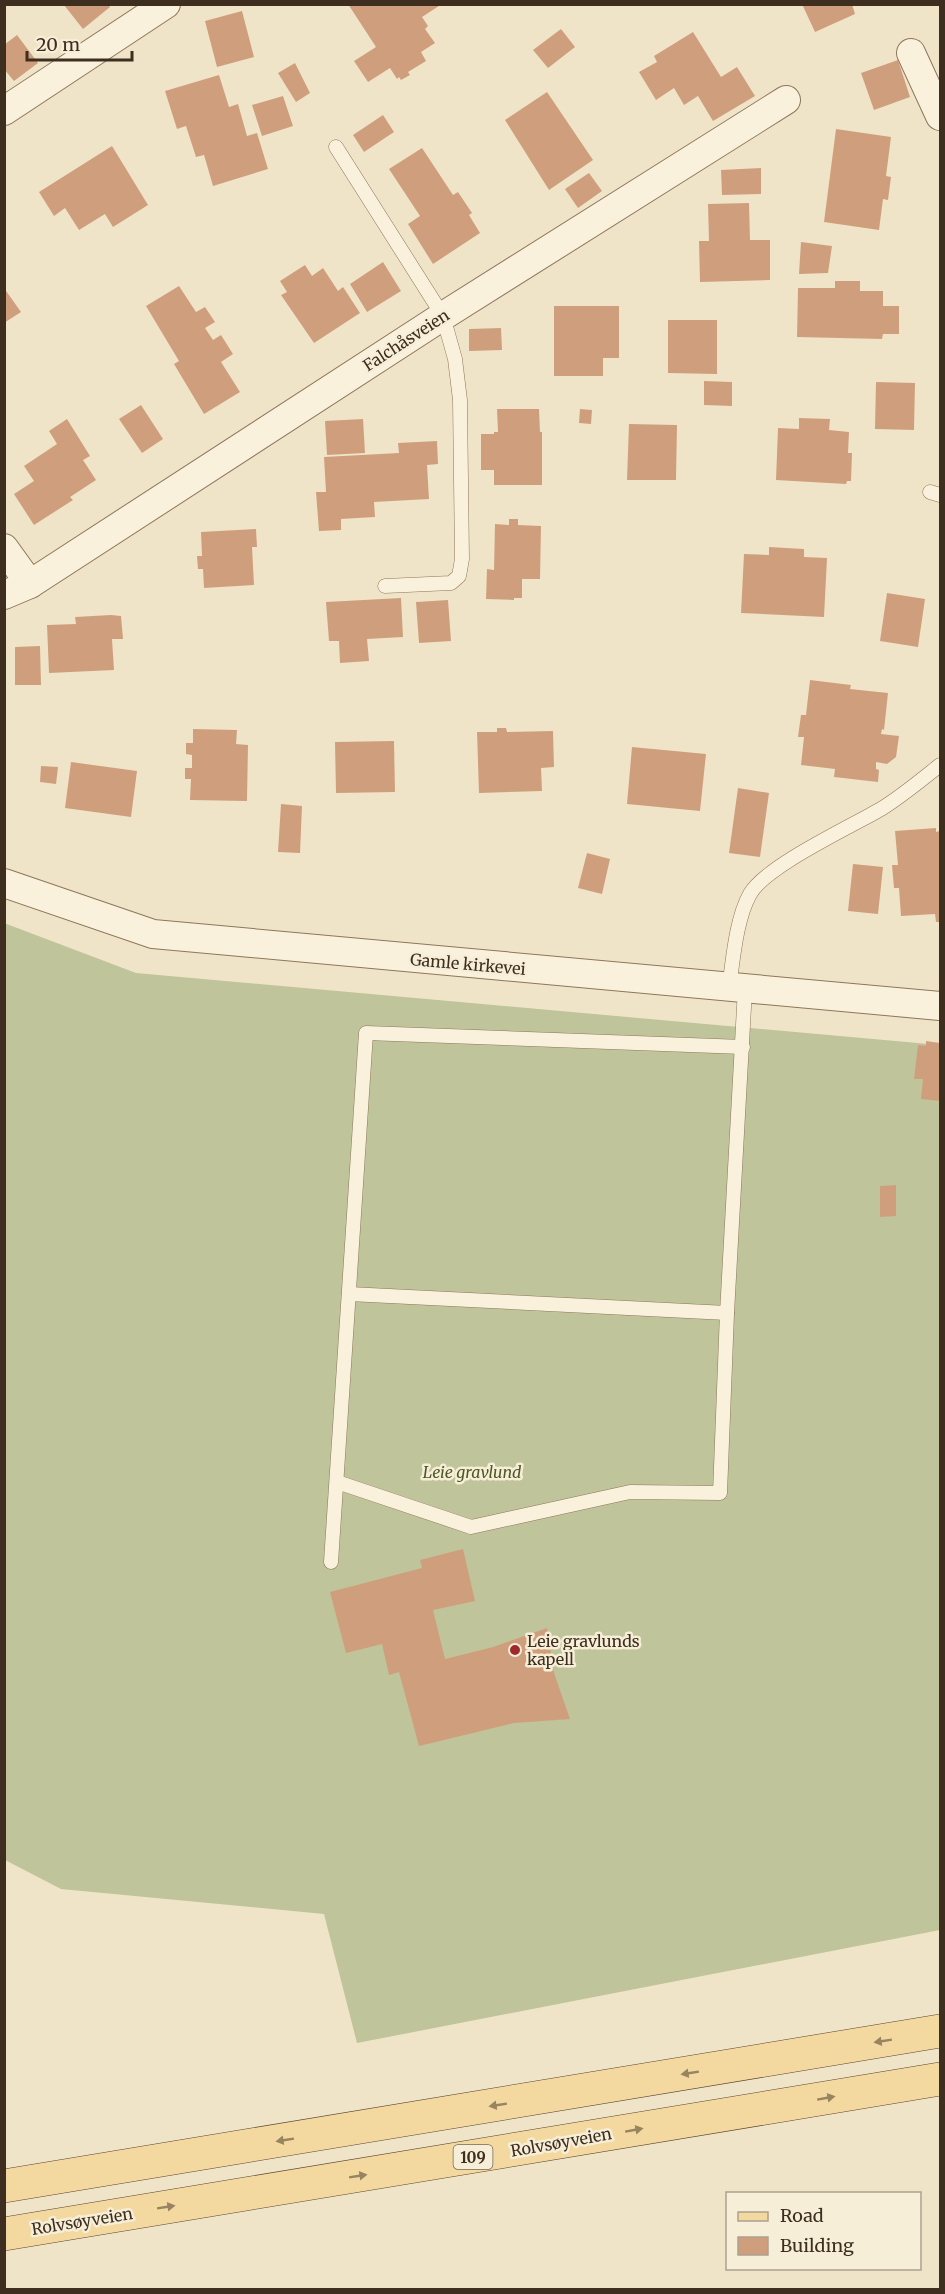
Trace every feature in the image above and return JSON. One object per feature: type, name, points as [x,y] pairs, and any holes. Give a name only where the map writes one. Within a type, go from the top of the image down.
[{"type":"main road","points":[[4,2186],[940,2031]]},
{"type":"main road","name":"Rolvsøyveien","points":[[4,2234],[940,2079]]},
{"type":"street","points":[[4,111],[166,4]]},
{"type":"street","points":[[911,53],[940,116]]},
{"type":"street","name":"Falchåsveien","points":[[4,596],[30,584],[443,316],[786,100]]},
{"type":"street","points":[[4,548],[30,584]]},
{"type":"street","name":"Gamle kirkevei","points":[[4,883],[153,934],[940,1006]]},
{"type":"lane","points":[[336,147],[443,316],[455,359],[460,400],[462,559],[459,576],[451,583],[385,586]]},
{"type":"lane","points":[[337,1482],[471,1527],[630,1492],[720,1493],[727,1313],[743,1047],[733,954],[745,905],[757,884],[767,875],[884,807],[940,765]]},
{"type":"lane","points":[[332,1562],[366,1033],[743,1047]]},
{"type":"lane","points":[[349,1294],[727,1313]]},
{"type":"green space","name":"Leie gravlund","points":[[4,923],[136,973],[940,1045],[940,1930],[357,2043],[324,1914],[61,1889],[5,1860]]},
{"type":"building","points":[[348,4],[442,4],[422,17],[428,26],[425,29],[435,43],[421,52],[426,61],[408,72],[410,75],[401,80],[399,77],[397,79],[390,68],[368,82],[354,61],[376,47]]},
{"type":"building","points":[[802,4],[852,4],[855,14],[815,32]]},
{"type":"building","points":[[64,5],[109,5],[110,7],[83,29]]},
{"type":"building","points":[[242,11],[254,57],[217,67],[205,21]]},
{"type":"building","points":[[561,29],[575,47],[548,68],[533,50]]},
{"type":"building","points":[[693,32],[721,77],[737,67],[755,96],[713,121],[698,96],[684,105],[674,88],[656,100],[639,72],[657,62],[654,56]]},
{"type":"building","points":[[17,35],[38,63],[14,81],[4,69],[4,45]]},
{"type":"building","points":[[898,60],[910,97],[874,110],[861,73]]},
{"type":"building","points":[[295,63],[310,93],[296,102],[278,73]]},
{"type":"building","points":[[219,75],[229,107],[238,104],[247,136],[257,133],[268,169],[213,186],[204,155],[196,157],[186,126],[177,129],[165,91]]},
{"type":"building","points":[[547,92],[593,160],[549,190],[505,120]]},
{"type":"building","points":[[283,96],[293,126],[262,136],[252,105]]},
{"type":"building","points":[[383,115],[394,132],[364,152],[353,135]]},
{"type":"building","points":[[836,129],[891,137],[886,176],[891,177],[888,200],[883,199],[879,230],[824,222]]},
{"type":"building","points":[[112,146],[148,205],[113,227],[105,214],[79,230],[65,208],[54,216],[39,192]]},
{"type":"building","points":[[422,148],[453,195],[458,192],[472,213],[469,215],[480,233],[433,264],[408,224],[420,216],[389,169]]},
{"type":"building","points":[[761,168],[761,194],[722,195],[721,170]]},
{"type":"building","points":[[589,173],[602,191],[578,208],[565,189]]},
{"type":"building","points":[[749,203],[750,240],[770,240],[770,280],[700,282],[699,241],[709,241],[708,204]]},
{"type":"building","points":[[801,242],[832,246],[828,273],[799,274]]},
{"type":"building","points":[[383,262],[401,291],[367,312],[350,284]]},
{"type":"building","points":[[305,265],[312,276],[323,268],[338,291],[343,287],[360,313],[314,343],[281,295],[287,292],[280,281]]},
{"type":"building","points":[[835,281],[860,281],[860,291],[883,291],[883,306],[899,306],[899,334],[883,334],[882,339],[797,337],[798,288],[835,288]]},
{"type":"building","points":[[179,286],[196,312],[205,307],[215,322],[205,328],[213,340],[221,335],[233,354],[221,362],[240,392],[204,414],[174,364],[179,361],[146,306]]},
{"type":"building","points":[[4,288],[21,312],[4,323]]},
{"type":"building","points":[[554,306],[619,306],[619,358],[603,358],[603,376],[554,376]]},
{"type":"building","points":[[668,320],[717,320],[717,374],[668,373]]},
{"type":"building","points":[[501,328],[502,350],[469,351],[469,329]]},
{"type":"building","points":[[704,381],[732,382],[732,406],[704,405]]},
{"type":"building","points":[[876,382],[915,383],[914,430],[875,429]]},
{"type":"building","points":[[141,405],[163,439],[142,453],[119,419]]},
{"type":"building","points":[[497,409],[539,409],[540,432],[542,432],[542,485],[494,485],[494,470],[481,470],[481,434],[498,432]]},
{"type":"building","points":[[580,409],[592,410],[591,424],[579,423]]},
{"type":"building","points":[[799,418],[830,419],[829,430],[849,432],[848,453],[852,453],[851,481],[847,481],[846,484],[776,480],[778,428],[799,429]]},
{"type":"building","points":[[67,419],[90,456],[83,460],[96,480],[70,497],[73,500],[34,525],[14,494],[34,481],[24,466],[57,444],[49,431]]},
{"type":"building","points":[[363,419],[365,453],[327,455],[325,421]]},
{"type":"building","points":[[629,424],[677,425],[676,480],[627,480]]},
{"type":"building","points":[[437,441],[438,464],[427,465],[429,499],[374,502],[375,517],[341,519],[341,530],[319,531],[316,492],[326,492],[324,457],[399,453],[398,443]]},
{"type":"building","points":[[509,519],[518,519],[518,525],[541,526],[540,579],[522,579],[522,598],[486,599],[487,569],[494,570],[495,524],[509,525]]},
{"type":"building","points":[[256,529],[257,547],[252,547],[254,585],[204,588],[203,569],[198,569],[197,556],[202,556],[201,532]]},
{"type":"building","points":[[769,547],[804,549],[804,557],[827,558],[824,617],[741,613],[744,554],[769,555]]},
{"type":"building","points":[[887,593],[925,599],[918,647],[880,641]]},
{"type":"building","points":[[401,598],[403,637],[367,639],[369,661],[340,663],[339,641],[329,641],[326,602]]},
{"type":"building","points":[[448,600],[451,641],[419,643],[416,602]]},
{"type":"building","points":[[121,616],[123,639],[112,639],[114,670],[49,673],[47,625],[76,624],[75,617]]},
{"type":"building","points":[[40,646],[41,685],[15,685],[15,647]]},
{"type":"building","points":[[810,680],[851,685],[850,689],[888,693],[884,730],[882,729],[881,734],[899,736],[896,757],[887,764],[876,762],[876,769],[879,770],[878,782],[834,777],[835,769],[801,765],[804,737],[798,737],[801,715],[806,715]]},
{"type":"building","points":[[497,728],[506,728],[507,732],[553,731],[554,767],[541,768],[542,791],[479,793],[477,732],[497,732]]},
{"type":"building","points":[[193,729],[237,730],[236,744],[248,745],[247,801],[190,800],[191,779],[185,779],[185,768],[192,768],[192,755],[186,754],[186,743],[193,743]]},
{"type":"building","points":[[394,741],[395,792],[336,793],[335,742]]},
{"type":"building","points":[[632,747],[706,754],[700,811],[627,804]]},
{"type":"building","points":[[71,762],[137,771],[131,817],[65,808]]},
{"type":"building","points":[[41,766],[58,767],[56,784],[40,782]]},
{"type":"building","points":[[738,788],[769,793],[760,857],[729,853]]},
{"type":"building","points":[[281,804],[302,806],[300,853],[278,852]]},
{"type":"building","points":[[936,828],[936,832],[940,831],[940,922],[936,922],[935,914],[901,916],[899,888],[894,888],[892,865],[898,865],[895,831]]},
{"type":"building","points":[[587,853],[610,859],[602,894],[578,888]]},
{"type":"building","points":[[853,864],[883,867],[878,914],[848,911]]},
{"type":"building","points":[[926,1041],[940,1043],[940,1101],[921,1099],[923,1079],[914,1079],[918,1045],[926,1046]]},
{"type":"building","points":[[896,1185],[896,1216],[880,1217],[880,1186]]},
{"type":"building","name":"Leie gravlunds kapell","points":[[463,1549],[475,1601],[433,1610],[445,1659],[493,1647],[547,1628],[554,1673],[570,1719],[514,1723],[419,1746],[399,1672],[389,1675],[382,1644],[346,1653],[330,1592],[422,1568],[420,1560]]},
{"type":"place","name":"Leie gravlunds kapell","points":[[515,1650]]}]
